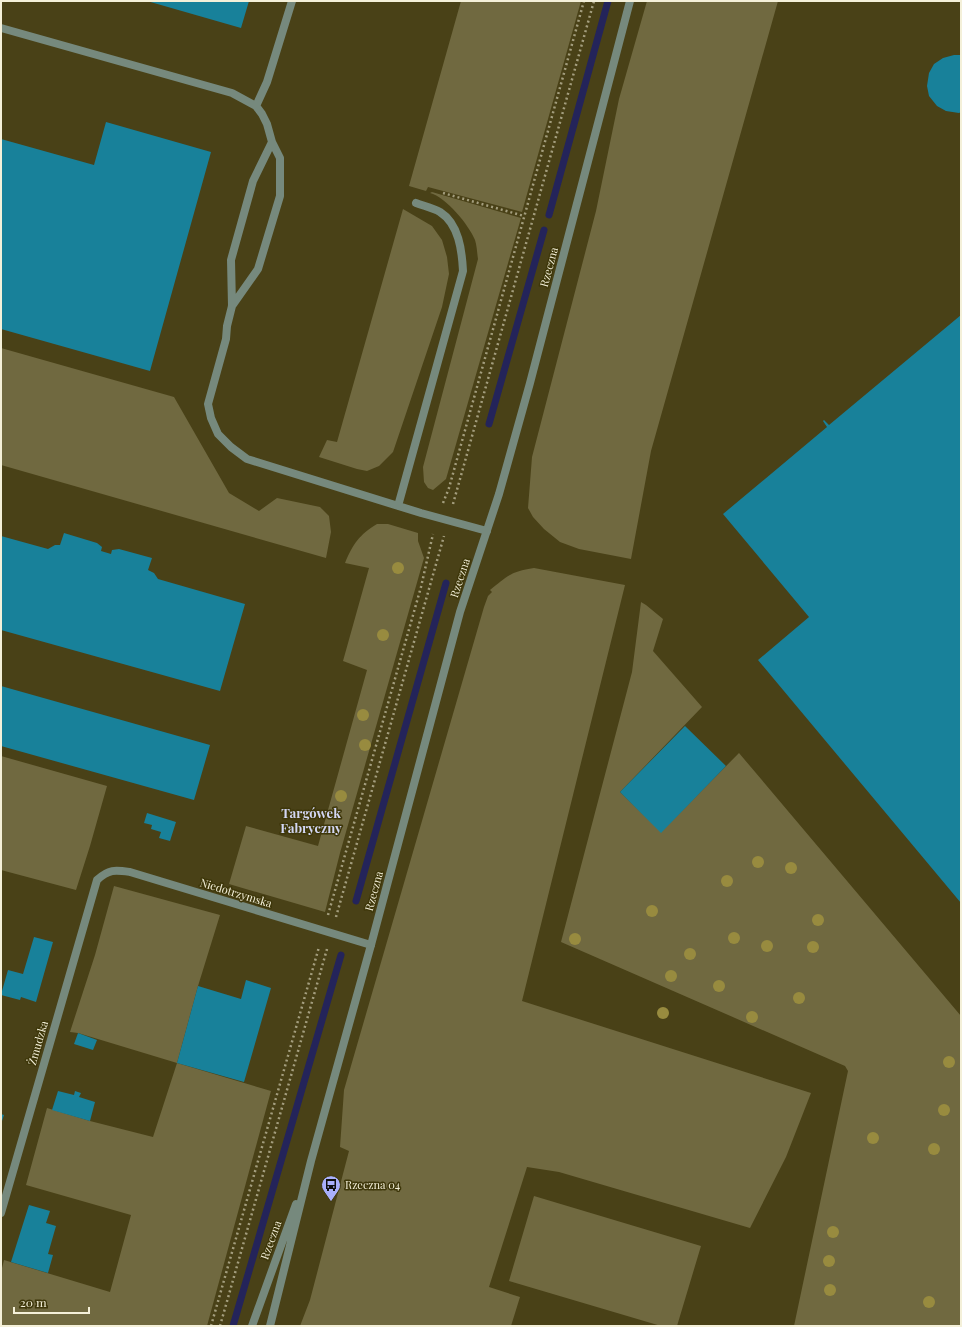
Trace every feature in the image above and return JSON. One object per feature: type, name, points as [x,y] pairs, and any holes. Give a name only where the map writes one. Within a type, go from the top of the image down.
[{"type":"street","points":[[256,106],[267,82],[292,1]]},
{"type":"street","name":"Rzeczna","points":[[270,1326],[311,1161],[371,945],[460,612],[487,531],[530,383],[630,1]]},
{"type":"street","points":[[1,28],[232,93],[256,106],[267,124],[272,142],[280,158],[280,196],[258,269],[232,306]]},
{"type":"street","points":[[272,142],[253,181],[231,260],[232,306],[227,326],[226,339],[208,404],[211,418],[218,434],[231,447],[247,459],[398,506],[487,531]]},
{"type":"street","points":[[398,506],[464,271],[463,256],[452,224],[440,212],[416,203]]},
{"type":"street","name":"Niedotrzymska","points":[[97,880],[110,871],[118,870],[130,872],[327,933],[371,945]]},
{"type":"street","name":"Żmudzka","points":[[1,1213],[97,880]]},
{"type":"street","name":"Rzeczna","points":[[252,1326],[311,1161]]},
{"type":"path","points":[[220,1326],[421,587],[437,517],[449,488],[584,1]]},
{"type":"path","points":[[211,1326],[448,521],[594,1]]},
{"type":"path","points":[[416,203],[432,190],[524,216]]},
{"type":"shaded area","points":[[461,1],[581,1],[522,212],[428,187],[426,191],[409,186]]},
{"type":"shaded area","points":[[647,1],[778,1],[651,451],[631,559],[579,549],[560,542],[544,529],[533,517],[528,508],[532,457],[596,211],[619,99]]},
{"type":"shaded area","points":[[432,192],[521,218],[446,479],[433,490],[428,488],[424,482],[423,467],[478,259],[475,240],[468,227],[450,206],[443,200],[430,193]]},
{"type":"shaded area","points":[[403,209],[432,226],[442,240],[447,257],[449,274],[442,307],[393,452],[379,466],[367,471],[319,457],[327,440],[337,442]]},
{"type":"shaded area","points":[[1,348],[174,397],[229,493],[259,511],[277,498],[320,507],[329,516],[331,532],[326,558],[1,465]]},
{"type":"shaded area","points":[[377,524],[388,524],[418,533],[418,541],[424,558],[340,853],[325,912],[229,884],[246,826],[318,846],[367,670],[343,661],[369,568],[345,563],[357,540]]},
{"type":"shaded area","points":[[534,568],[625,585],[522,1001],[811,1093],[786,1157],[750,1228],[559,1172],[527,1167],[489,1287],[520,1297],[511,1326],[300,1326],[310,1300],[349,1151],[340,1147],[344,1090],[484,607],[488,596],[492,592],[490,590],[501,581],[520,571]]},
{"type":"shaded area","points":[[641,602],[663,619],[653,651],[702,707],[620,792],[661,832],[739,753],[961,1016],[961,1326],[794,1326],[848,1071],[845,1066],[561,942],[632,672]]},
{"type":"shaded area","points":[[1,756],[107,786],[76,890],[1,870]]},
{"type":"shaded area","points":[[114,886],[220,915],[198,986],[177,1063],[78,1033],[70,1032],[95,955]]},
{"type":"shaded area","points":[[177,1063],[271,1091],[207,1326],[1,1326],[1,1272],[4,1260],[110,1292],[131,1215],[26,1185],[47,1108],[153,1137]]},
{"type":"shaded area","points":[[534,1196],[701,1246],[677,1326],[661,1326],[509,1281]]},
{"type":"building","points":[[147,1],[249,1],[241,28]]},
{"type":"building","points":[[961,55],[961,112],[959,113],[946,111],[937,106],[929,96],[927,86],[929,73],[934,64],[943,58]]},
{"type":"building","points":[[106,122],[211,152],[150,371],[1,329],[1,139],[94,165]]},
{"type":"building","points":[[961,315],[961,903],[758,660],[809,617],[723,514],[827,427],[823,421],[824,420],[829,425]]},
{"type":"building","points":[[64,533],[97,543],[102,547],[101,551],[111,554],[112,550],[119,549],[152,558],[148,570],[154,573],[158,579],[245,604],[220,691],[1,630],[1,536],[48,549],[55,545],[60,545]]},
{"type":"building","points":[[1,686],[210,745],[194,800],[1,746]]},
{"type":"building","points":[[685,726],[726,766],[661,833],[620,792]]},
{"type":"building","points":[[147,813],[176,822],[170,841],[159,838],[161,832],[151,829],[152,825],[144,823]]},
{"type":"building","points":[[34,937],[53,942],[36,1002],[21,997],[20,1000],[1,995],[1,990],[2,991],[8,970],[23,974]]},
{"type":"building","points":[[246,980],[271,988],[244,1082],[177,1063],[198,986],[241,999]]},
{"type":"building","points":[[78,1033],[97,1040],[93,1050],[74,1044]]},
{"type":"building","points":[[58,1091],[74,1095],[75,1091],[81,1093],[79,1097],[95,1102],[90,1121],[52,1110]]},
{"type":"building","points":[[1,1114],[4,1115],[1,1124]]},
{"type":"building","points":[[29,1205],[50,1211],[46,1223],[56,1226],[48,1254],[53,1255],[48,1273],[11,1262]]},
{"type":"waterway","points":[[549,215],[608,1]]},
{"type":"waterway","points":[[489,424],[544,230]]},
{"type":"waterway","points":[[356,901],[446,583]]},
{"type":"waterway","points":[[233,1326],[341,955]]},
{"type":"place","name":"Rzeczna 04","points":[[331,1202]]},
{"type":"district","name":"Targówek Fabryczny","points":[[311,820]]}]
